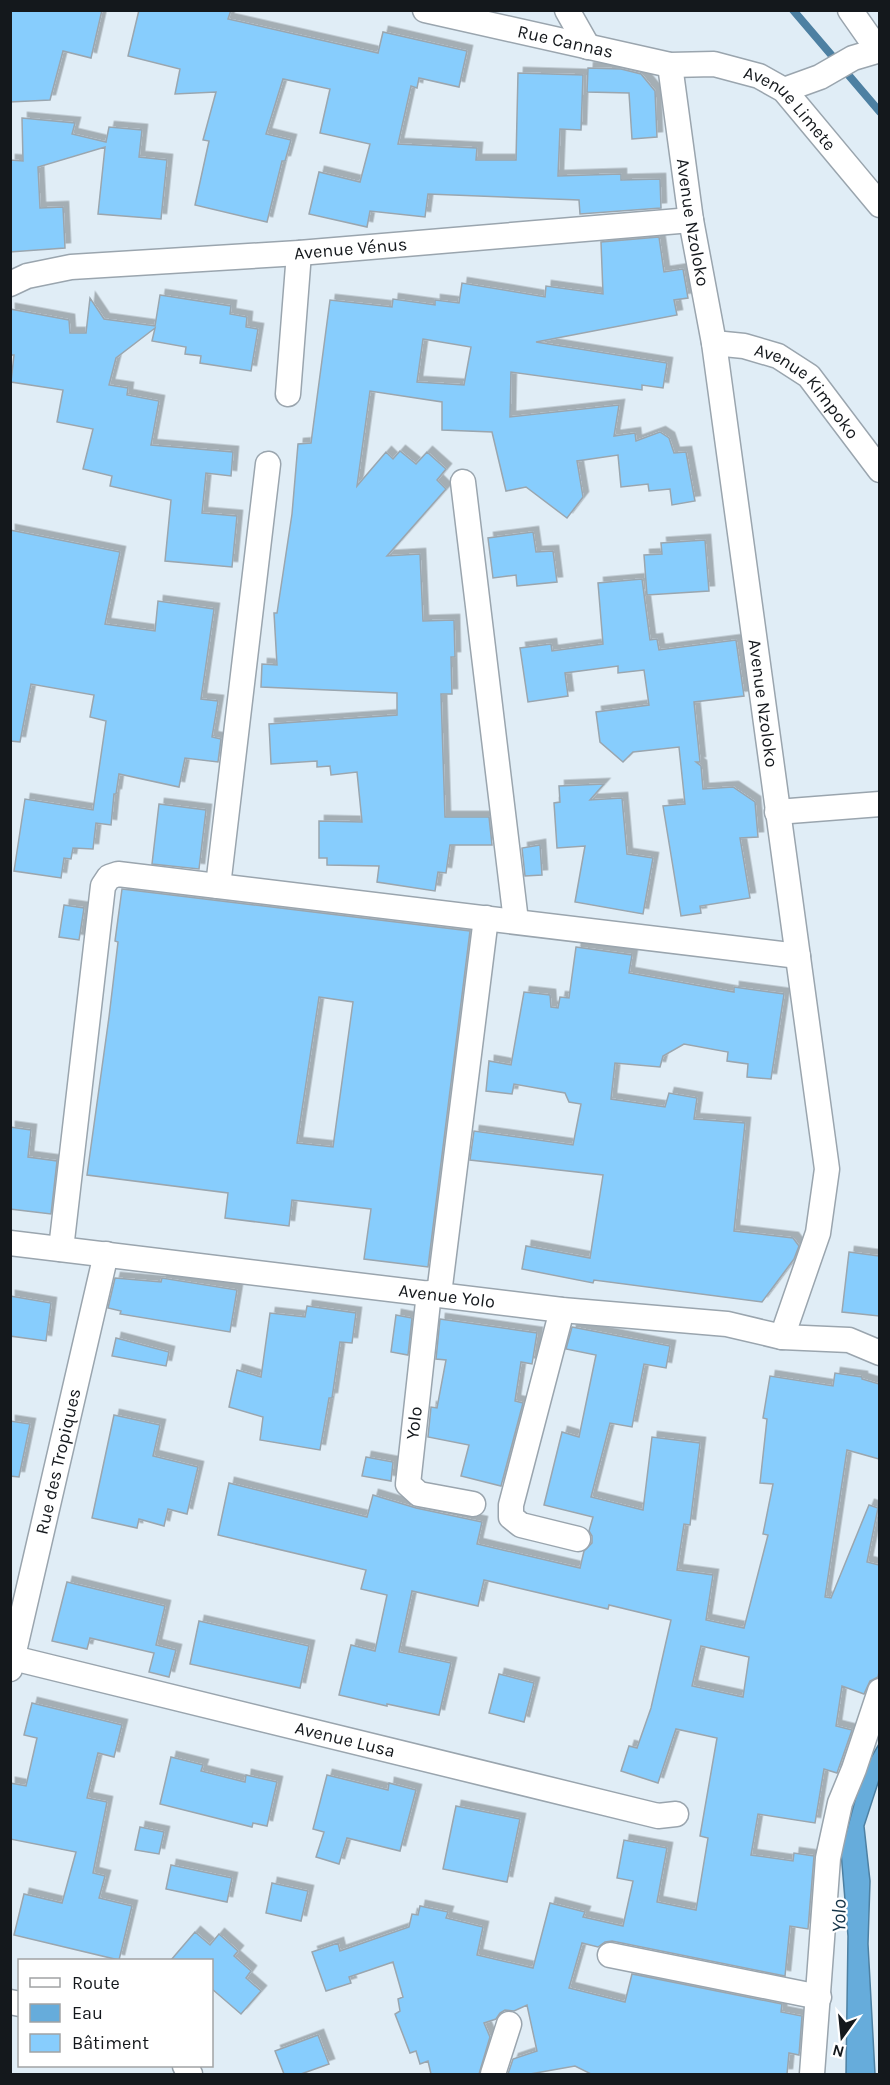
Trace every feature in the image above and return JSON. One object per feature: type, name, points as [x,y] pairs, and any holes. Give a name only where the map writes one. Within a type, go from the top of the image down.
[{"type":"street","name":"Rue Cannas","points":[[425,10],[670,65]]},
{"type":"street","points":[[567,10],[588,47]]},
{"type":"street","points":[[784,90],[820,77],[853,58],[879,50],[850,10]]},
{"type":"street","name":"Avenue Limete","points":[[670,65],[714,64],[759,76],[784,90],[879,205]]},
{"type":"street","name":"Avenue Nzoloko","points":[[670,65],[691,220],[714,343],[827,1168],[818,1233],[782,1337]]},
{"type":"street","name":"Avenue Vénus","points":[[10,285],[27,276],[71,267],[299,253],[691,220]]},
{"type":"street","points":[[288,394],[299,253]]},
{"type":"street","name":"Avenue Kimpoko","points":[[714,343],[744,346],[778,357],[809,376],[879,470]]},
{"type":"street","points":[[218,886],[268,464]]},
{"type":"street","points":[[463,482],[516,921]]},
{"type":"street","points":[[777,813],[879,804]]},
{"type":"street","points":[[61,1249],[103,885],[109,877],[118,874],[798,956]]},
{"type":"street","points":[[434,1294],[486,918]]},
{"type":"street","name":"Avenue Yolo","points":[[10,1243],[562,1310],[727,1324],[782,1337],[849,1340],[879,1353]]},
{"type":"street","name":"Rue des Tropiques","points":[[12,1664],[106,1254]]},
{"type":"street","name":"Yolo","points":[[434,1294],[408,1484],[419,1494],[473,1504]]},
{"type":"street","points":[[562,1310],[511,1505],[511,1517],[521,1524],[578,1539]]},
{"type":"street","name":"Avenue Lusa","points":[[12,1664],[658,1816],[676,1814]]},
{"type":"street","points":[[813,2074],[828,1858],[840,1803],[854,1769],[879,1691]]},
{"type":"street","points":[[610,1955],[819,1997]]},
{"type":"street","points":[[493,2074],[509,2024]]},
{"type":"water","points":[[879,1744],[879,1780],[864,1826],[870,1881],[868,1944],[875,2074],[846,2074],[848,1936],[841,1852],[863,1771]]},
{"type":"building","points":[[10,10],[102,10],[91,58],[63,51],[50,100],[10,102]]},
{"type":"building","points":[[139,10],[231,10],[228,19],[378,53],[383,32],[467,51],[459,87],[419,78],[417,88],[411,86],[398,144],[477,148],[476,160],[516,160],[518,73],[583,75],[581,130],[560,129],[558,176],[621,174],[621,180],[660,179],[661,208],[580,214],[579,200],[428,194],[425,217],[370,211],[367,227],[309,214],[319,172],[360,182],[370,144],[320,133],[330,89],[283,79],[266,134],[291,140],[285,161],[282,161],[267,222],[195,205],[209,141],[203,140],[216,92],[175,94],[180,69],[128,56]]},
{"type":"building","points":[[588,68],[621,69],[641,74],[655,91],[657,137],[632,139],[629,93],[587,92]]},
{"type":"building","points":[[22,118],[75,123],[72,134],[106,142],[109,127],[142,130],[139,157],[167,160],[161,219],[98,214],[105,147],[38,167],[40,208],[63,207],[65,248],[10,252],[10,160],[23,161]]},
{"type":"building","points":[[659,237],[664,272],[683,269],[688,298],[674,300],[677,315],[536,342],[667,363],[663,388],[642,385],[642,390],[511,372],[510,417],[619,405],[614,436],[635,433],[636,441],[660,432],[669,438],[674,453],[686,452],[695,501],[672,505],[670,489],[649,491],[648,484],[621,487],[618,455],[577,461],[583,497],[567,518],[526,487],[506,491],[492,432],[442,430],[442,402],[370,391],[357,486],[386,452],[393,459],[400,451],[416,464],[427,452],[446,469],[437,480],[446,489],[387,556],[420,554],[423,621],[454,620],[455,657],[451,657],[452,694],[441,694],[445,817],[489,817],[492,845],[450,845],[446,873],[438,872],[435,891],[377,882],[379,866],[327,865],[327,858],[319,858],[319,821],[362,822],[357,772],[331,775],[330,766],[317,767],[317,761],[271,764],[269,724],[397,715],[397,693],[261,687],[262,664],[277,665],[274,613],[277,613],[292,514],[298,444],[311,443],[330,300],[392,307],[393,299],[435,305],[435,300],[459,303],[462,283],[545,297],[546,286],[603,294],[601,242]],"holes":[[[423,339],[471,347],[464,385],[417,382]]]},
{"type":"building","points":[[160,295],[231,306],[230,314],[247,317],[246,327],[258,329],[251,371],[200,363],[201,356],[185,354],[186,347],[152,341],[155,328],[116,358],[109,385],[128,388],[127,395],[159,401],[151,445],[233,452],[231,476],[206,473],[202,513],[237,516],[232,567],[165,561],[171,500],[110,486],[112,476],[83,469],[93,429],[57,422],[63,390],[11,382],[14,355],[10,355],[10,309],[69,320],[70,333],[86,333],[90,298],[104,319],[155,326]]},
{"type":"building","points":[[10,530],[120,552],[105,624],[155,631],[158,601],[214,609],[201,699],[218,701],[212,737],[221,739],[218,762],[185,758],[179,787],[119,774],[116,794],[114,794],[111,825],[96,823],[93,849],[73,848],[71,859],[64,858],[61,878],[14,871],[25,799],[93,810],[106,721],[90,717],[94,695],[31,684],[20,742],[10,741]]},
{"type":"building","points":[[533,532],[536,552],[553,551],[557,582],[517,586],[516,575],[493,578],[488,538]]},
{"type":"building","points":[[705,540],[709,591],[647,595],[644,555],[662,554],[661,543]]},
{"type":"building","points":[[642,579],[650,640],[657,639],[659,650],[736,640],[744,696],[694,702],[700,762],[696,762],[701,766],[703,789],[733,787],[755,802],[758,837],[740,838],[750,898],[700,906],[701,913],[681,916],[663,806],[685,804],[679,747],[633,752],[623,762],[600,742],[596,712],[649,705],[644,670],[618,673],[618,666],[565,673],[568,696],[528,702],[520,648],[551,644],[552,651],[603,644],[598,583]]},
{"type":"building","points":[[604,784],[590,800],[622,798],[627,854],[653,858],[643,914],[575,902],[585,846],[557,848],[554,803],[560,802],[559,786]]},
{"type":"building","points":[[159,804],[206,810],[199,869],[152,864]]},
{"type":"building","points":[[540,845],[542,875],[525,876],[522,848]]},
{"type":"building","points":[[122,889],[470,931],[428,1267],[364,1259],[371,1209],[292,1200],[289,1226],[225,1218],[228,1193],[87,1175],[118,942],[115,941]],"holes":[[[319,997],[353,1002],[333,1147],[297,1143]]]},
{"type":"building","points":[[64,905],[84,908],[79,940],[59,937]]},
{"type":"building","points":[[576,947],[632,955],[629,973],[734,992],[734,987],[784,994],[771,1079],[747,1077],[748,1064],[727,1061],[728,1052],[684,1044],[663,1056],[660,1067],[615,1063],[611,1099],[665,1107],[669,1093],[697,1098],[694,1119],[745,1123],[734,1231],[793,1238],[799,1246],[794,1259],[762,1302],[594,1280],[593,1283],[522,1269],[526,1246],[590,1258],[603,1175],[470,1160],[474,1131],[573,1145],[581,1104],[569,1102],[565,1093],[514,1084],[512,1094],[486,1091],[489,1061],[511,1065],[524,992],[550,995],[551,1007],[558,1008],[560,997],[569,998]]},
{"type":"building","points":[[10,1127],[31,1130],[28,1157],[57,1161],[51,1214],[10,1209]]},
{"type":"building","points":[[849,1252],[879,1256],[879,1316],[842,1312]]},
{"type":"building","points":[[115,1278],[161,1282],[162,1278],[237,1290],[230,1332],[120,1314],[121,1311],[108,1308]]},
{"type":"building","points":[[10,1296],[51,1303],[46,1341],[10,1336]]},
{"type":"building","points":[[307,1306],[356,1313],[352,1343],[340,1342],[332,1398],[329,1398],[320,1450],[260,1440],[263,1417],[229,1407],[237,1370],[261,1377],[270,1313],[305,1317]]},
{"type":"building","points":[[396,1315],[412,1318],[408,1355],[391,1352]]},
{"type":"building","points":[[440,1319],[537,1333],[532,1364],[521,1362],[515,1401],[523,1403],[501,1486],[461,1476],[469,1445],[428,1437],[431,1407],[437,1408],[446,1360],[436,1359]]},
{"type":"building","points":[[572,1327],[670,1346],[666,1368],[644,1364],[632,1427],[610,1423],[591,1497],[643,1510],[652,1437],[700,1443],[690,1525],[684,1524],[677,1570],[713,1575],[706,1620],[744,1628],[768,1535],[763,1534],[773,1484],[760,1483],[767,1419],[763,1418],[770,1376],[833,1386],[835,1373],[862,1377],[862,1379],[879,1384],[879,1459],[847,1450],[825,1597],[831,1598],[869,1505],[878,1508],[867,1562],[879,1565],[878,1677],[870,1681],[864,1694],[842,1686],[836,1726],[852,1730],[837,1773],[824,1769],[815,1823],[758,1814],[751,1855],[793,1861],[794,1853],[814,1856],[808,1929],[790,1926],[785,1976],[612,1941],[605,1942],[598,1947],[582,1943],[569,1988],[625,2002],[632,1974],[782,2004],[781,2012],[802,2016],[799,2055],[789,2053],[787,2074],[591,2074],[575,2066],[530,2074],[508,2074],[513,2059],[537,2051],[527,2005],[514,2011],[505,2010],[496,2019],[484,2023],[490,2037],[479,2074],[431,2074],[428,2061],[420,2064],[416,2051],[410,2053],[395,2014],[400,2011],[398,1999],[403,1997],[393,1962],[349,1977],[351,1983],[326,1991],[312,1952],[338,1943],[340,1951],[409,1927],[412,1914],[418,1915],[420,1906],[448,1912],[446,1918],[483,1927],[477,1955],[533,1968],[550,1903],[585,1912],[583,1917],[623,1926],[633,1881],[617,1878],[624,1840],[667,1848],[657,1902],[696,1910],[708,1838],[700,1836],[717,1738],[676,1729],[658,1783],[621,1771],[629,1746],[637,1748],[651,1708],[671,1620],[609,1605],[608,1609],[484,1580],[478,1606],[412,1591],[399,1652],[451,1663],[439,1715],[387,1704],[387,1706],[339,1695],[351,1645],[375,1651],[387,1595],[361,1589],[366,1570],[218,1535],[229,1483],[367,1517],[373,1495],[416,1508],[482,1522],[477,1544],[580,1568],[584,1551],[592,1543],[589,1531],[593,1517],[544,1505],[562,1432],[579,1437],[596,1355],[566,1349]],"holes":[[[701,1646],[749,1657],[743,1697],[692,1686]]]},
{"type":"building","points":[[116,1338],[169,1352],[166,1366],[112,1356]]},
{"type":"building","points":[[114,1415],[160,1425],[153,1456],[198,1467],[187,1514],[168,1509],[164,1526],[139,1519],[137,1528],[92,1518]]},
{"type":"building","points":[[10,1421],[30,1424],[19,1477],[10,1476]]},
{"type":"building","points":[[366,1457],[393,1462],[391,1481],[362,1476]]},
{"type":"building","points":[[67,1582],[165,1606],[156,1645],[176,1650],[169,1677],[149,1672],[154,1653],[90,1638],[87,1649],[52,1641]]},
{"type":"building","points":[[199,1621],[309,1646],[300,1688],[190,1664]]},
{"type":"building","points":[[499,1674],[534,1683],[524,1722],[489,1713]]},
{"type":"building","points":[[32,1703],[122,1725],[114,1757],[98,1753],[87,1798],[107,1802],[93,1873],[105,1876],[99,1898],[132,1906],[119,1959],[14,1935],[24,1894],[62,1903],[76,1852],[10,1839],[10,1783],[26,1786],[37,1738],[24,1735]]},
{"type":"building","points":[[171,1757],[203,1765],[201,1771],[245,1782],[246,1775],[277,1782],[267,1826],[253,1823],[252,1827],[160,1804]]},
{"type":"building","points":[[327,1775],[388,1790],[389,1783],[416,1790],[400,1851],[347,1838],[339,1864],[316,1857],[324,1832],[313,1829]]},
{"type":"building","points":[[456,1806],[520,1819],[507,1882],[443,1869]]},
{"type":"building","points":[[140,1827],[164,1832],[159,1854],[135,1850]]},
{"type":"building","points":[[171,1865],[232,1878],[227,1902],[166,1889]]},
{"type":"building","points":[[272,1883],[308,1891],[301,1921],[266,1913]]},
{"type":"building","points":[[195,1932],[210,1945],[219,1934],[238,1951],[234,1956],[251,1971],[246,1978],[261,1991],[241,2014],[213,1990],[213,1959],[172,1959]]},
{"type":"building","points":[[318,2035],[329,2064],[301,2074],[284,2074],[275,2051]]},
{"type":"waterway","name":"Yolo","points":[[793,10],[880,112]]}]
